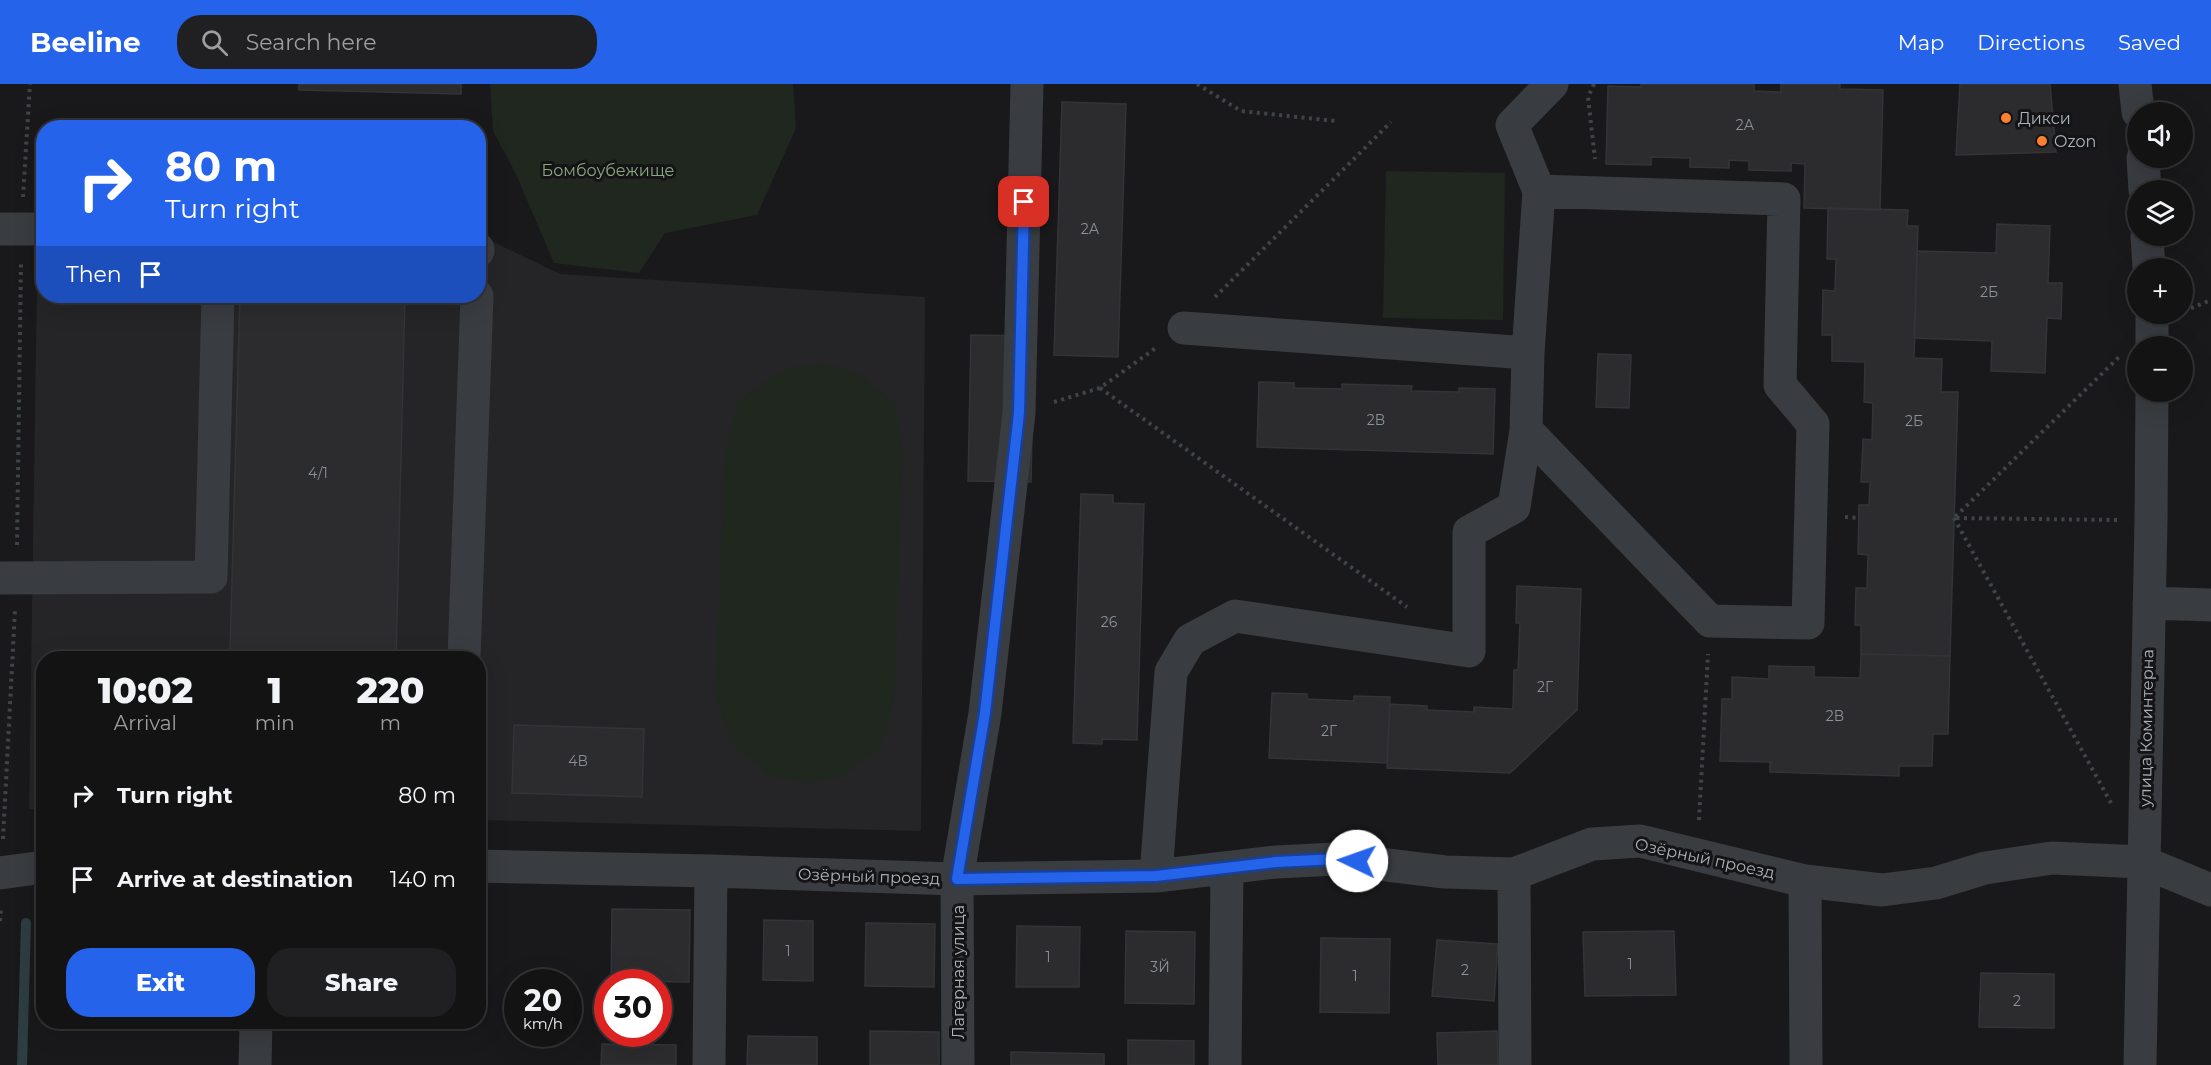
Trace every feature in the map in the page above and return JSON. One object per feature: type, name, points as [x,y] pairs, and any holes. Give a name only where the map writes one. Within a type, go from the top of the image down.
[{"type":"street","name":"Лагерная улица","points":[[958,1065],[957,879],[985,713],[1019,413],[1027,84]]},
{"type":"street","points":[[1156,876],[1171,672],[1190,640],[1235,616],[1469,651],[1469,532],[1514,507],[1526,430],[1528,353],[1539,191],[1512,125],[1552,84]]},
{"type":"street","points":[[2134,84],[2137,102]]},
{"type":"street","points":[[1526,430],[1710,621],[1808,623],[1813,424],[1780,385],[1784,199],[1539,191]]},
{"type":"street","points":[[8,578],[211,577],[218,303]]},
{"type":"street","points":[[464,651],[477,303]]},
{"type":"street","points":[[1184,328],[1528,353]]},
{"type":"street","name":"улица Коминтерна","points":[[2140,1065],[2152,402]]},
{"type":"street","points":[[2149,603],[2211,605]]},
{"type":"street","name":"Озёрный проезд","points":[[486,867],[711,871],[957,879],[1156,876],[1276,862],[1337,859],[1445,872],[1514,874],[1592,844],[1640,841],[1805,881],[1882,890],[1936,884],[1985,868],[2052,858],[2144,862]]},
{"type":"street","points":[[2144,862],[2211,890]]},
{"type":"street","points":[[1,873],[36,868]]},
{"type":"street","points":[[1225,1065],[1227,868]]},
{"type":"street","points":[[709,1065],[711,871]]},
{"type":"street","points":[[1514,874],[1515,1065]]},
{"type":"street","points":[[1805,881],[1806,1065]]},
{"type":"street","points":[[255,1065],[256,1029]]},
{"type":"path","points":[[0,921],[8,578],[30,84]]},
{"type":"path","points":[[1197,84],[1241,111],[1335,122]]},
{"type":"path","points":[[1594,84],[1588,97],[1599,192]]},
{"type":"path","points":[[1019,413],[1100,387],[1184,328],[1391,122]]},
{"type":"path","points":[[2193,307],[2211,300]]},
{"type":"path","points":[[1954,518],[2152,328]]},
{"type":"path","points":[[1100,387],[1411,610]]},
{"type":"path","points":[[1954,518],[2151,520]]},
{"type":"path","points":[[1954,518],[2115,810]]},
{"type":"path","points":[[1697,854],[1710,621]]},
{"type":"shaded area","points":[[486,238],[560,274],[925,297],[921,831],[486,820],[486,651],[36,651],[36,809],[29,809],[37,303],[486,303]]},
{"type":"green space","name":"Бомбоубежище","points":[[490,84],[793,84],[796,128],[757,215],[665,233],[639,273],[554,263],[515,172],[493,131]]},
{"type":"green space","points":[[1386,171],[1505,173],[1503,320],[1383,318]]},
{"type":"green space","points":[[823,363],[862,375],[895,405],[903,451],[894,702],[881,747],[844,775],[809,783],[768,775],[733,744],[715,697],[725,449],[738,403],[771,376],[796,367]]},
{"type":"building","points":[[299,84],[461,84],[461,94],[299,90]]},
{"type":"building","points":[[1641,84],[1754,84],[1754,91],[1781,92],[1781,84],[1840,84],[1840,89],[1883,90],[1880,210],[1804,208],[1805,164],[1791,163],[1791,171],[1749,170],[1749,161],[1729,160],[1729,168],[1690,167],[1690,158],[1651,157],[1651,165],[1606,164],[1608,86],[1641,87]]},
{"type":"building","name":"Дикси","points":[[1960,84],[2050,84],[2056,152],[1956,155]]},
{"type":"building","points":[[1062,102],[1126,104],[1118,357],[1054,355]]},
{"type":"building","points":[[1828,208],[1908,210],[1907,226],[1918,226],[1914,358],[1942,359],[1941,392],[1958,392],[1950,656],[1861,654],[1861,625],[1855,625],[1856,588],[1867,588],[1868,555],[1858,554],[1859,505],[1869,505],[1870,482],[1861,482],[1863,439],[1872,440],[1873,403],[1864,402],[1865,362],[1832,361],[1832,335],[1822,335],[1823,290],[1835,291],[1836,259],[1827,259]]},
{"type":"building","points":[[1997,224],[2050,226],[2048,283],[2062,283],[2061,319],[2047,318],[2045,373],[1991,371],[1992,341],[1914,338],[1917,251],[1996,253]]},
{"type":"building","points":[[240,303],[405,303],[396,651],[230,651]]},
{"type":"building","points":[[971,335],[1034,336],[1031,482],[968,481]]},
{"type":"building","points":[[1598,354],[1631,355],[1629,408],[1596,407]]},
{"type":"building","points":[[1259,382],[1294,383],[1294,388],[1342,389],[1342,384],[1412,386],[1411,391],[1459,392],[1459,388],[1495,389],[1493,454],[1257,447]]},
{"type":"building","points":[[1081,494],[1113,495],[1113,503],[1144,504],[1137,740],[1102,739],[1102,744],[1073,743]]},
{"type":"building","points":[[1517,586],[1581,589],[1577,710],[1510,773],[1387,768],[1390,704],[1427,706],[1427,710],[1474,712],[1474,707],[1513,709],[1514,670],[1518,670],[1520,623],[1516,623]]},
{"type":"building","points":[[1861,654],[1950,656],[1948,734],[1933,734],[1932,766],[1899,766],[1899,776],[1770,772],[1770,762],[1720,761],[1722,699],[1732,699],[1732,677],[1769,679],[1769,666],[1814,667],[1814,677],[1860,678]]},
{"type":"building","points":[[1272,693],[1307,694],[1307,699],[1354,701],[1354,696],[1390,697],[1387,763],[1269,758]]},
{"type":"building","points":[[514,725],[644,729],[642,797],[512,793]]},
{"type":"building","points":[[612,909],[690,910],[689,982],[672,982],[672,969],[611,969]]},
{"type":"building","points":[[764,920],[813,921],[813,981],[763,980]]},
{"type":"building","points":[[866,923],[935,924],[934,987],[865,986]]},
{"type":"building","points":[[1017,926],[1080,927],[1079,987],[1016,987]]},
{"type":"building","points":[[1126,931],[1195,932],[1194,1004],[1125,1003]]},
{"type":"building","points":[[1674,931],[1676,995],[1585,996],[1583,932]]},
{"type":"building","points":[[1321,938],[1390,939],[1389,1013],[1320,1012]]},
{"type":"building","points":[[1437,940],[1498,944],[1494,1001],[1432,996]]},
{"type":"building","points":[[1981,973],[2054,974],[2054,1028],[1979,1027]]},
{"type":"building","points":[[870,1031],[939,1032],[939,1065],[870,1065]]},
{"type":"building","points":[[1497,1031],[1498,1065],[1438,1065],[1437,1033]]},
{"type":"building","points":[[748,1036],[817,1037],[817,1065],[747,1065]]},
{"type":"building","points":[[1128,1040],[1194,1041],[1194,1065],[1128,1065]]},
{"type":"building","points":[[672,1045],[676,1045],[676,1065],[601,1065],[602,1047],[672,1047]]},
{"type":"building","points":[[1011,1052],[1104,1054],[1104,1065],[1011,1065]]},
{"type":"waterway","points":[[22,1065],[26,923]]},
{"type":"place","name":"Дикси","points":[[2006,118]]},
{"type":"place","name":"Ozon","points":[[2042,141]]},
{"type":"route","points":[[1024,202],[1019,413],[985,713],[957,879],[1156,876],[1276,862],[1337,859],[1357,861]]}]
